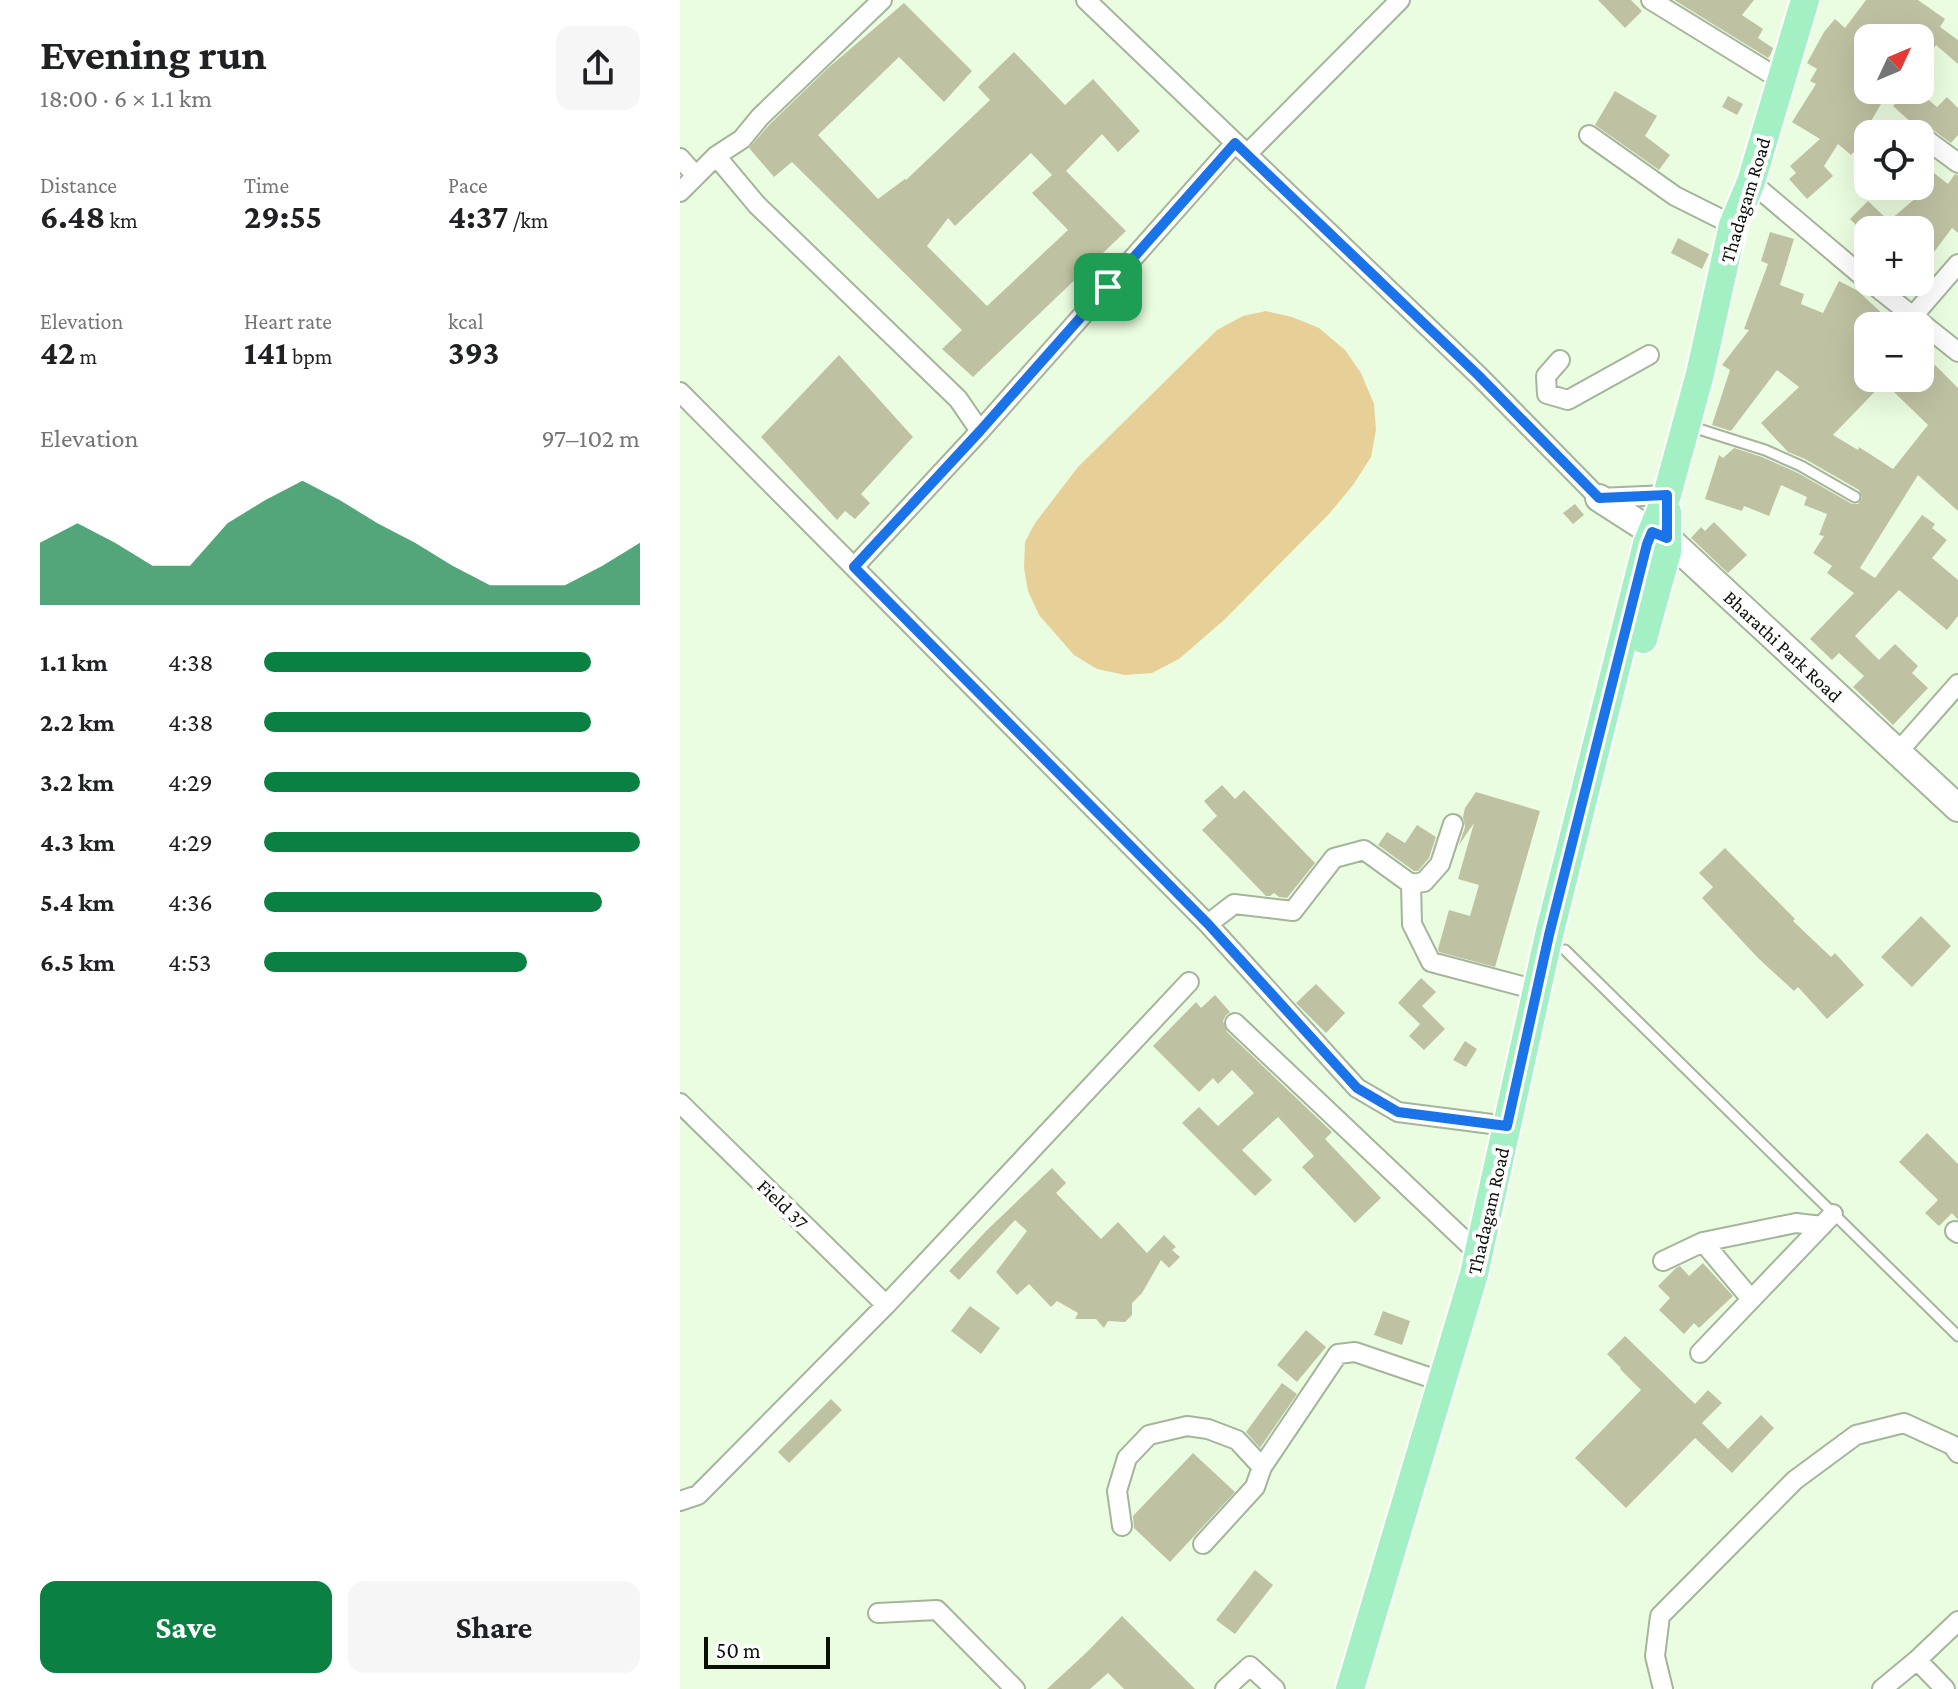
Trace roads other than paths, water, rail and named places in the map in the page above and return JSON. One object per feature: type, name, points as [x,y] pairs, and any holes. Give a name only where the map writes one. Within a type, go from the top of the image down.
[{"type":"main road","name":"Thadagam Road","points":[[1350,1689],[1479,1254],[1557,904],[1659,535],[1700,374],[1733,225],[1751,182],[1805,0]]},
{"type":"main road","name":"Bharathi Park Road","points":[[1599,498],[1659,535],[1958,808]]},
{"type":"main road","name":"Thadagam Road","points":[[1368,1689],[1477,1323],[1611,755],[1667,552],[1659,535]]},
{"type":"street","points":[[680,192],[716,156],[742,139],[760,117],[882,0]]},
{"type":"street","points":[[1086,0],[1479,376],[1534,406],[1599,498],[1667,495]]},
{"type":"street","points":[[854,567],[1241,148],[1400,0]]},
{"type":"street","points":[[1651,0],[1781,80]]},
{"type":"street","points":[[1589,135],[1675,196],[1733,225]]},
{"type":"street","points":[[1934,145],[1958,163]]},
{"type":"street","points":[[716,156],[757,205],[958,399],[980,431]]},
{"type":"street","points":[[680,158],[696,176]]},
{"type":"street","points":[[1751,182],[1854,268]]},
{"type":"street","points":[[1916,312],[1958,264]]},
{"type":"street","points":[[1888,296],[1908,312]]},
{"type":"street","points":[[1934,333],[1958,352]]},
{"type":"street","points":[[1534,406],[1568,400],[1649,355]]},
{"type":"street","points":[[1534,406],[1546,376],[1560,360]]},
{"type":"street","points":[[680,392],[1208,924],[1357,1088],[1398,1112],[1507,1126]]},
{"type":"street","points":[[1898,752],[1958,684]]},
{"type":"street","points":[[1208,924],[1234,904],[1293,911],[1334,858],[1364,850],[1411,884],[1424,882],[1440,864],[1453,824]]},
{"type":"street","points":[[1411,884],[1412,924],[1431,962],[1537,990]]},
{"type":"street","points":[[680,1501],[698,1495],[886,1305],[1189,982]]},
{"type":"street","points":[[1235,1023],[1479,1254]]},
{"type":"street","name":"Field 37","points":[[680,1103],[886,1305]]},
{"type":"street","points":[[1663,1261],[1703,1242],[1796,1223],[1828,1220]]},
{"type":"street","points":[[1700,1353],[1828,1220]]},
{"type":"street","points":[[1703,1242],[1751,1299]]},
{"type":"street","points":[[1203,1544],[1255,1487],[1262,1467],[1338,1354],[1355,1352],[1443,1382]]},
{"type":"street","points":[[1663,1689],[1655,1656],[1660,1616],[1795,1480],[1856,1435],[1904,1423],[1952,1445],[1958,1453]]},
{"type":"street","points":[[1122,1526],[1117,1491],[1127,1458],[1149,1435],[1187,1426],[1208,1429],[1237,1440],[1262,1467]]},
{"type":"street","points":[[878,1613],[937,1610],[1015,1689]]},
{"type":"street","points":[[1882,1689],[1958,1621]]},
{"type":"street","points":[[1917,1660],[1947,1689]]},
{"type":"street","points":[[1225,1689],[1250,1666],[1275,1689]]},
{"type":"lane","points":[[1686,425],[1765,450],[1801,466],[1855,497]]},
{"type":"lane","points":[[1565,950],[1828,1220],[1958,1336]]},
{"type":"lane","points":[[1947,1689],[1958,1679]]}]
